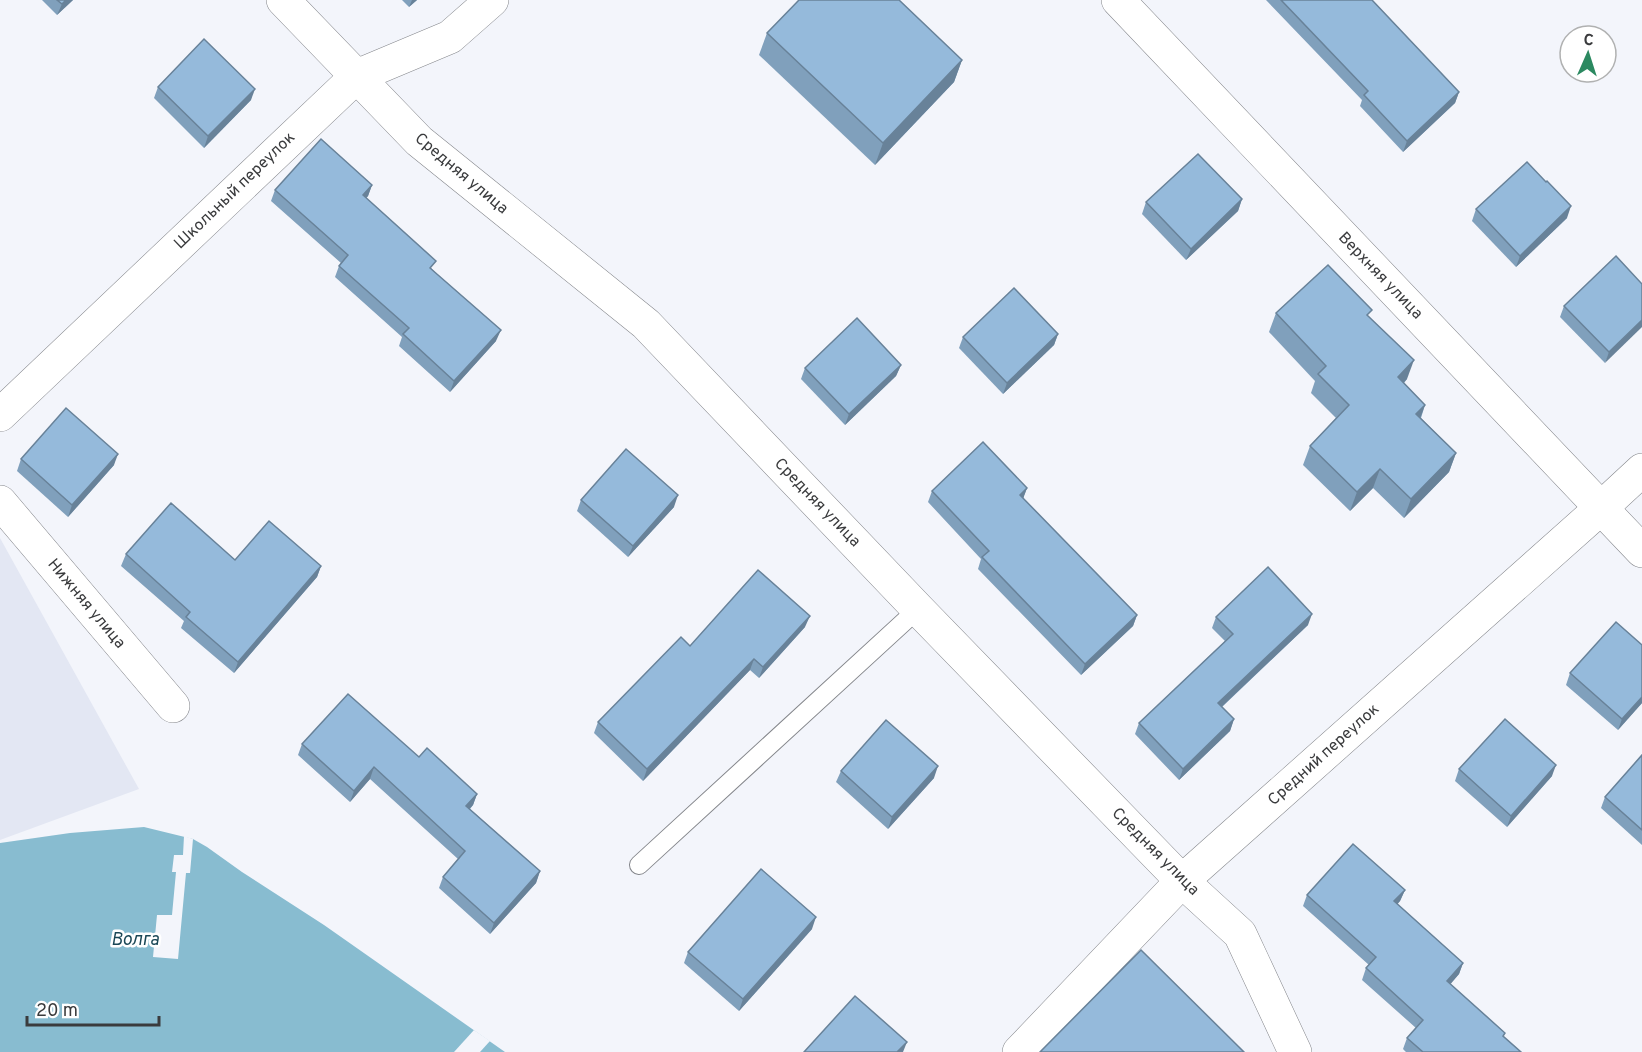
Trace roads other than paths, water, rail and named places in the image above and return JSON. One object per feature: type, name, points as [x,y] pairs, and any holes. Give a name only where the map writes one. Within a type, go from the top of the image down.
[{"type":"street","name":"Средняя улица","points":[[283,0],[419,141],[646,324],[1182,881],[1240,934],[1295,1052]]},
{"type":"street","name":"Школьный переулок","points":[[0,415],[357,76],[450,37],[492,0]]},
{"type":"street","name":"Верхняя улица","points":[[1118,0],[1642,551]]},
{"type":"street","name":"Средний переулок","points":[[1018,1052],[1182,881],[1642,470]]},
{"type":"street","name":"Нижняя улица","points":[[0,502],[173,706]]},
{"type":"lane","points":[[639,865],[918,609]]},
{"type":"water","name":"Волга","points":[[144,827],[193,839],[207,847],[324,925],[505,1052],[0,1052],[0,843],[70,833]]}]
